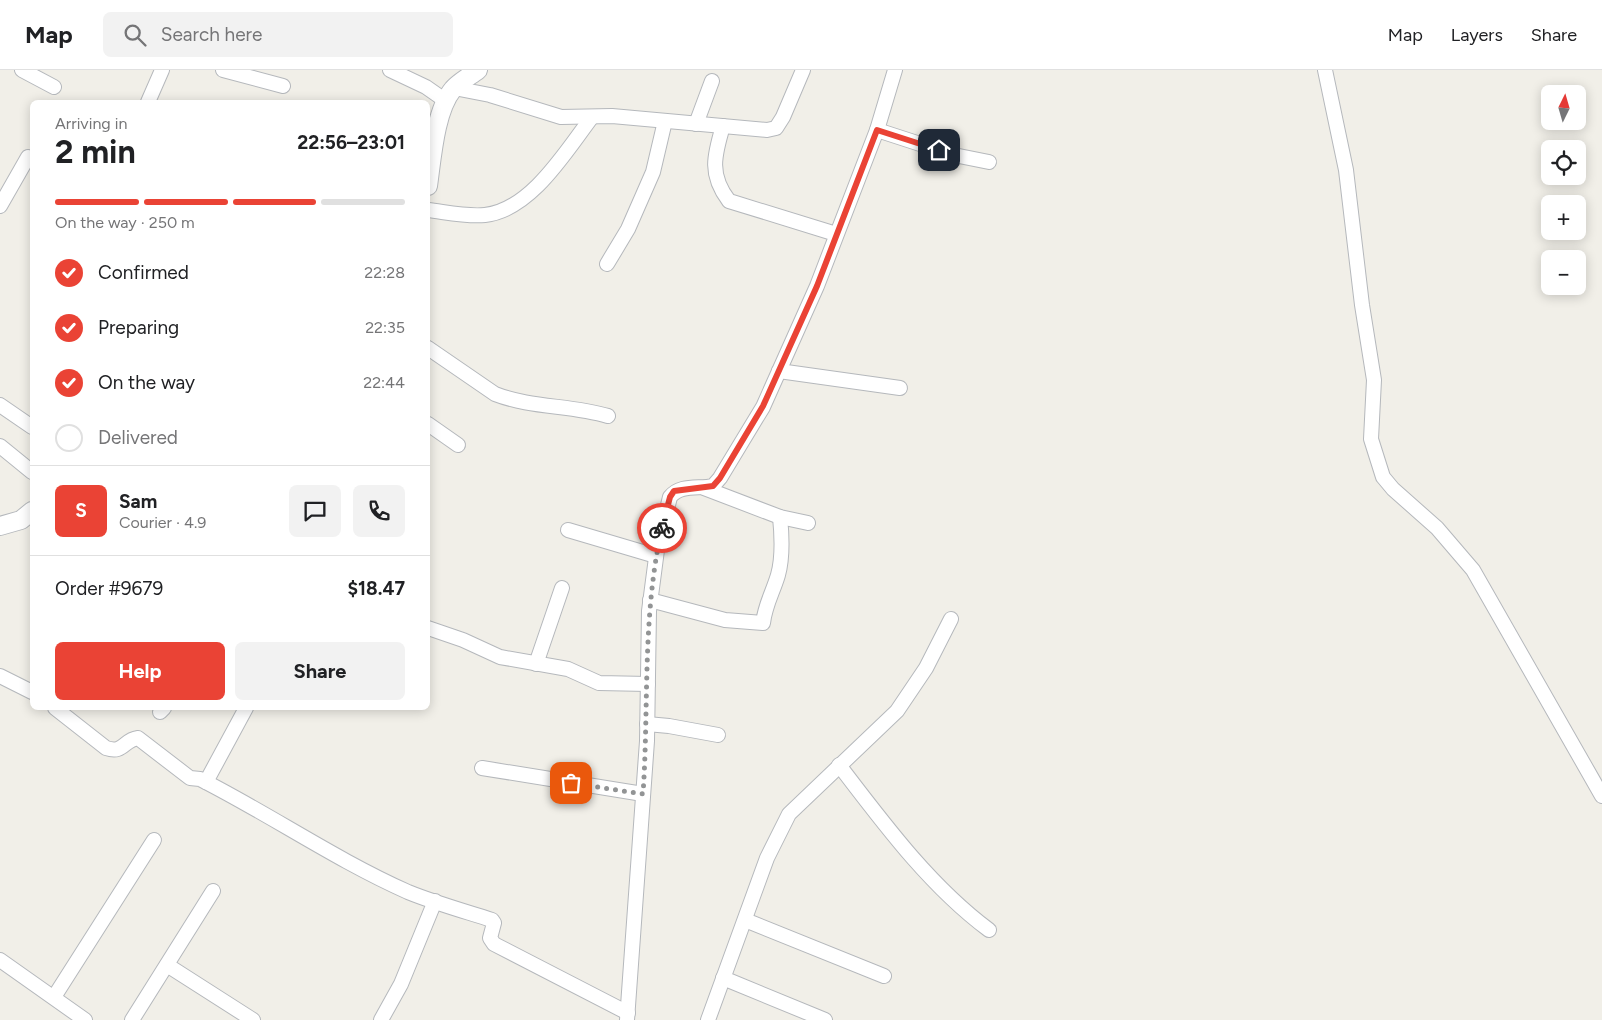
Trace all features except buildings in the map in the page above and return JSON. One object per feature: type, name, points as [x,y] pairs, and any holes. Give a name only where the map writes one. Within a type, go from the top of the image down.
[{"type":"street","points":[[22,70],[54,87]]},
{"type":"street","points":[[149,100],[162,70]]},
{"type":"street","points":[[223,70],[283,86]]},
{"type":"street","points":[[390,70],[426,88],[450,94],[490,95],[561,117],[665,121],[767,130],[776,128],[783,117],[803,70]]},
{"type":"street","points":[[430,174],[437,130],[450,94],[478,70]]},
{"type":"street","points":[[58,710],[106,748],[121,749],[133,738],[138,738],[190,778],[206,782],[261,810],[344,860],[409,892],[492,920],[494,923],[490,938],[494,944],[628,1016],[647,724],[650,600],[656,556],[670,497],[674,491],[682,488],[713,486],[720,478],[763,406],[817,286],[877,130],[895,70]]},
{"type":"street","points":[[1325,70],[1346,170],[1362,305],[1374,380],[1371,439],[1383,477],[1392,489],[1437,528],[1473,570],[1602,796]]},
{"type":"street","points":[[696,124],[712,81]]},
{"type":"street","points":[[430,210],[484,215],[501,210],[524,199],[592,117]]},
{"type":"street","points":[[607,264],[628,229],[653,172],[665,121]]},
{"type":"street","points":[[723,126],[716,148],[715,174],[719,188],[728,201],[836,234]]},
{"type":"street","points":[[877,130],[954,154],[989,162]]},
{"type":"street","points":[[0,206],[28,157]]},
{"type":"street","points":[[430,349],[495,394],[506,398],[576,408],[608,416]]},
{"type":"street","points":[[779,372],[900,388]]},
{"type":"street","points":[[0,405],[30,426]]},
{"type":"street","points":[[430,425],[458,445]]},
{"type":"street","points":[[0,446],[30,470]]},
{"type":"street","points":[[704,488],[780,517],[808,523]]},
{"type":"street","points":[[0,526],[21,520],[30,513]]},
{"type":"street","points":[[650,600],[725,620],[763,623],[764,608],[778,574],[782,546],[780,517]]},
{"type":"street","points":[[568,530],[656,556]]},
{"type":"street","points":[[536,664],[562,588]]},
{"type":"street","points":[[708,1020],[767,858],[789,814],[897,711],[926,668],[951,619]]},
{"type":"street","points":[[430,629],[464,640],[500,657],[568,669],[599,683],[648,684]]},
{"type":"street","points":[[0,676],[30,691]]},
{"type":"street","points":[[206,782],[245,710]]},
{"type":"street","points":[[647,724],[718,735]]},
{"type":"street","points":[[840,765],[880,818],[942,889],[989,930]]},
{"type":"street","points":[[482,768],[643,794]]},
{"type":"street","points":[[54,997],[154,840]]},
{"type":"street","points":[[132,1020],[213,891]]},
{"type":"street","points":[[381,1020],[400,984],[435,901]]},
{"type":"street","points":[[744,920],[884,976]]},
{"type":"street","points":[[0,960],[85,1020]]},
{"type":"street","points":[[167,965],[253,1020]]},
{"type":"street","points":[[723,978],[825,1020]]},
{"type":"way so far","points":[[571,783],[643,794],[647,741],[649,611],[657,550],[662,528]]},
{"type":"route","points":[[662,528],[670,497],[674,491],[682,488],[713,486],[720,478],[763,406],[817,286],[877,130],[939,150]]}]
